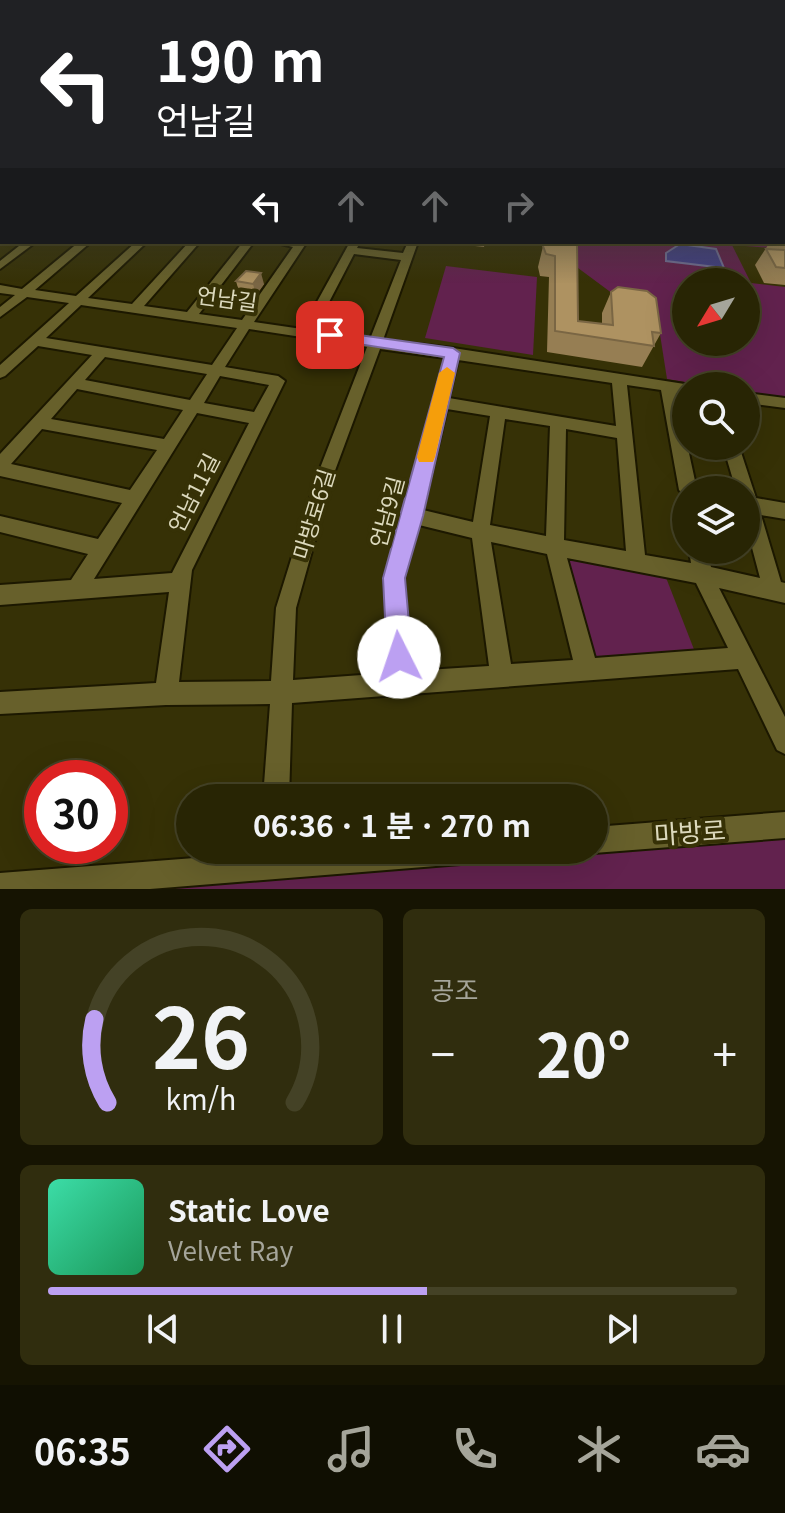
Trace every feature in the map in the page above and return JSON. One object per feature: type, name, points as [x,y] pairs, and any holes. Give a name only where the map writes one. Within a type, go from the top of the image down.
[{"type":"street","points":[[0,266],[28,244]]},
{"type":"street","points":[[0,313],[84,244]]},
{"type":"street","points":[[0,373],[140,244]]},
{"type":"street","points":[[135,308],[193,244]]},
{"type":"street","points":[[191,316],[247,244]]},
{"type":"street","name":"언남11길","points":[[76,590],[300,244]]},
{"type":"street","name":"마방로6길","points":[[277,784],[286,608],[325,476],[412,244]]},
{"type":"street","points":[[307,332],[352,246],[407,257]]},
{"type":"street","name":"언남길","points":[[0,289],[672,387]]},
{"type":"street","points":[[36,341],[217,371]]},
{"type":"street","points":[[103,351],[0,467],[134,498]]},
{"type":"street","name":"언남9길","points":[[401,684],[394,578],[413,516],[453,353]]},
{"type":"street","name":"언남11길","points":[[166,694],[182,569],[278,381],[217,371]]},
{"type":"street","points":[[619,379],[636,561]]},
{"type":"street","points":[[74,383],[259,419]]},
{"type":"street","points":[[667,386],[685,476]]},
{"type":"street","points":[[760,400],[785,403]]},
{"type":"street","points":[[439,402],[624,433]]},
{"type":"street","points":[[498,412],[480,533],[502,676]]},
{"type":"street","points":[[558,422],[555,547],[587,670]]},
{"type":"street","name":"언남11길","points":[[39,423],[170,446]]},
{"type":"street","points":[[760,501],[785,511]]},
{"type":"street","points":[[413,516],[480,533],[702,574],[779,592]]},
{"type":"street","points":[[0,524],[103,549]]},
{"type":"street","points":[[760,535],[779,592]]},
{"type":"street","points":[[700,564],[702,574],[785,742]]},
{"type":"street","points":[[0,595],[180,582]]},
{"type":"street","points":[[0,703],[166,694],[282,692],[744,658]]},
{"type":"street","name":"마방로","points":[[608,839],[785,825]]},
{"type":"street","points":[[0,887],[217,864]]},
{"type":"shaded area","points":[[571,244],[785,244],[785,249],[732,245],[744,268],[672,268],[672,356],[760,356],[760,284],[785,287],[785,398],[760,394],[760,372],[672,372],[672,380],[667,379],[659,328],[574,265]]},
{"type":"shaded area","points":[[680,244],[716,249],[724,268],[666,261],[666,253]]},
{"type":"shaded area","points":[[446,266],[537,277],[533,355],[425,338]]},
{"type":"shaded area","points":[[565,555],[665,575],[695,652],[595,660]]},
{"type":"shaded area","points":[[785,838],[785,889],[124,889],[448,864],[608,864],[608,852]]},
{"type":"building","points":[[577,244],[578,321],[613,325],[611,292],[618,287],[647,291],[656,298],[661,333],[652,332],[654,346],[555,331],[555,256],[546,254],[543,246]]},
{"type":"building","points":[[766,249],[785,250],[785,268],[776,267]]},
{"type":"building","points":[[246,271],[261,273],[253,284],[236,281]]},
{"type":"slow traffic","points":[[426,457],[447,373]]},
{"type":"route","points":[[330,335],[453,353],[413,516],[394,578],[399,657]]}]
